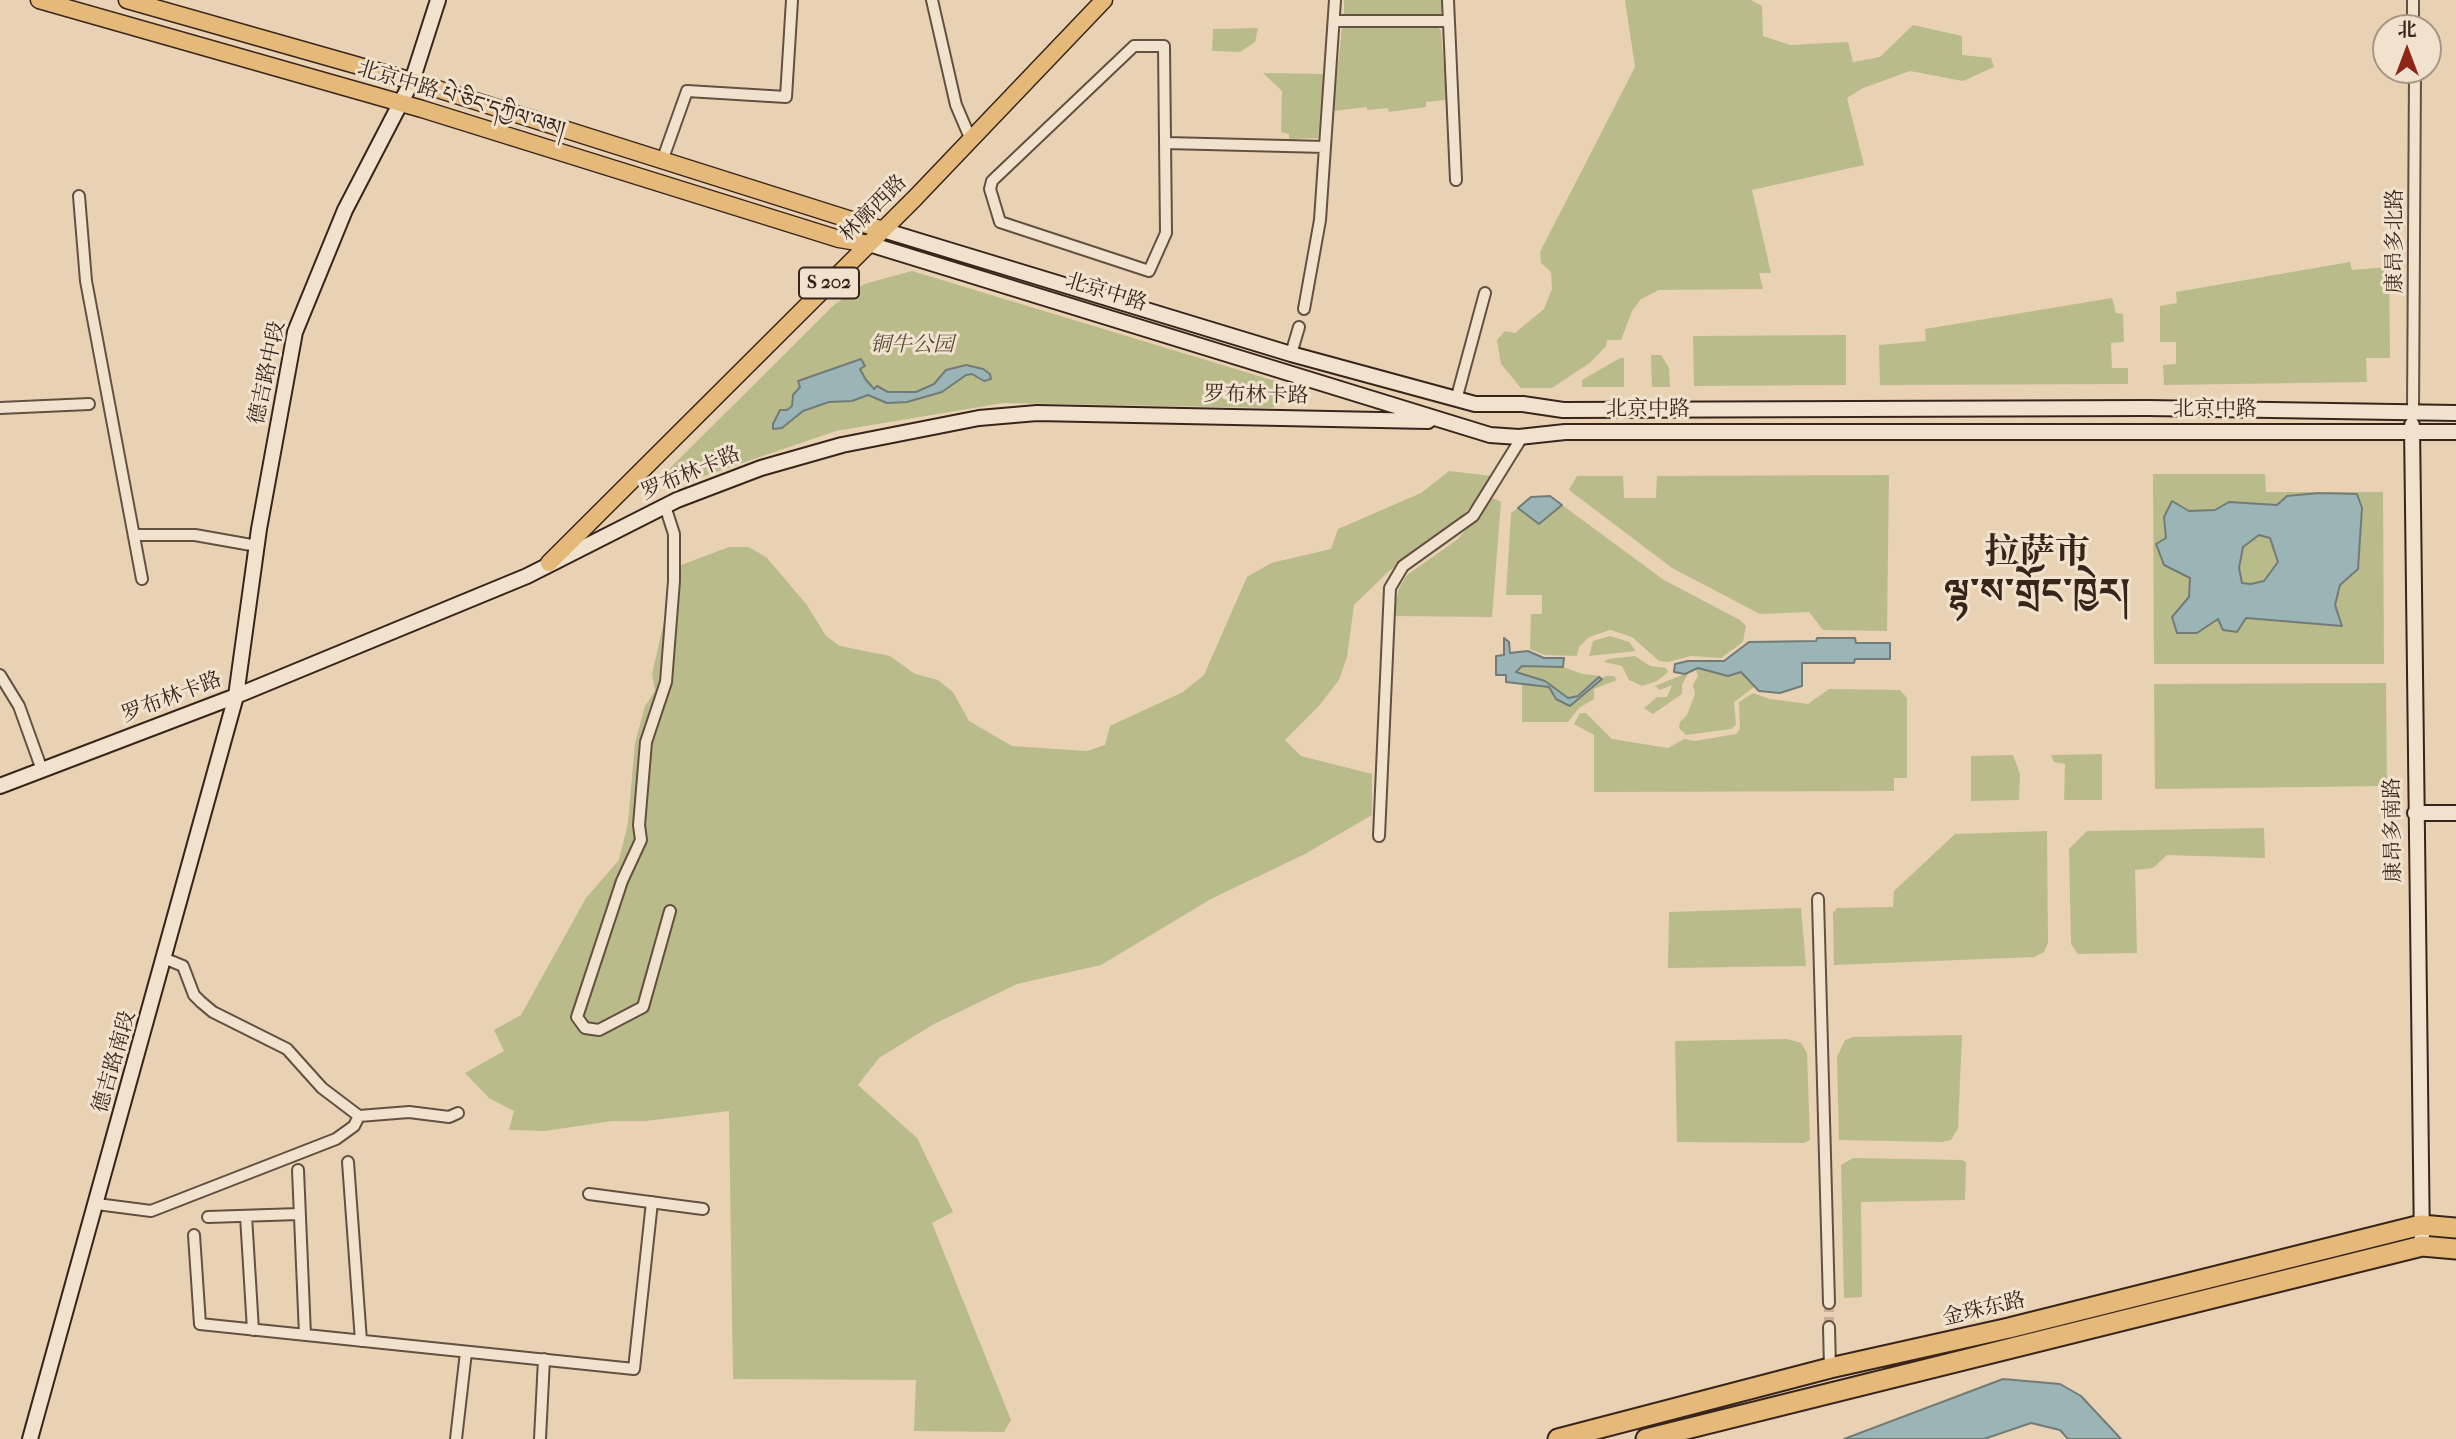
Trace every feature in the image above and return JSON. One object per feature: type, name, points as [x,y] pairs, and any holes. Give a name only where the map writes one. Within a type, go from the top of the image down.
[{"type":"highway","name":"金珠东路","points":[[1558,1439],[1603,1434],[1830,1368],[2009,1328],[2421,1225],[2456,1228]]},
{"type":"highway","name":"金珠东路","points":[[1646,1439],[2422,1246],[2456,1249]]},
{"type":"main road","name":"北京中路 པེ་ཅིང་དཀྱིལ་ལམ།","points":[[39,0],[400,102],[839,239],[869,244]]},
{"type":"main road","name":"北京中路 པེ་ཅིང་དཀྱིལ་ལམ།","points":[[127,0],[412,81],[883,230]]},
{"type":"main road","name":"德吉路中段","points":[[236,696],[257,546],[295,332],[345,210],[412,81],[438,0]]},
{"type":"main road","name":"林廓西路","points":[[550,563],[883,230],[1104,0]]},
{"type":"main road","name":"北京中路","points":[[883,230],[1291,354],[1456,400],[1563,410],[2148,408],[2456,413]]},
{"type":"main road","name":"北京中路","points":[[869,244],[1490,435],[1522,437],[1565,432],[2456,432]]},
{"type":"main road","name":"罗布林卡路","points":[[0,786],[236,696],[527,576],[665,506],[761,468],[842,445],[979,418],[1037,413],[1447,423]]},
{"type":"main road","name":"康昂多南路","points":[[2413,413],[2415,813],[2422,1246]]},
{"type":"main road","name":"德吉路南段","points":[[30,1439],[166,959],[236,696]]},
{"type":"main road","points":[[2415,813],[2456,813]]},
{"type":"street","points":[[662,160],[687,91],[786,97],[792,0]]},
{"type":"street","points":[[932,0],[956,105],[971,140]]},
{"type":"street","points":[[1304,309],[1320,220],[1335,0]]},
{"type":"street","points":[[1448,0],[1456,180]]},
{"type":"street","points":[[1334,21],[1448,21]]},
{"type":"street","points":[[1134,46],[1164,46],[1167,144],[1166,233],[1149,271],[1000,222],[992,205],[992,181],[1134,46]]},
{"type":"street","name":"康昂多北路","points":[[2413,413],[2414,84]]},
{"type":"street","points":[[1167,144],[1325,147]]},
{"type":"street","points":[[79,196],[86,281],[142,579]]},
{"type":"street","points":[[1456,400],[1485,293]]},
{"type":"street","points":[[1291,354],[1299,327]]},
{"type":"street","points":[[0,408],[89,404]]},
{"type":"street","points":[[1379,836],[1390,588],[1403,566],[1473,516],[1522,437]]},
{"type":"street","points":[[665,506],[674,534],[674,581],[666,682],[646,742],[639,825],[641,840],[622,881],[577,1017],[585,1028],[599,1030],[643,1007],[663,946],[670,911]]},
{"type":"street","points":[[134,535],[195,535],[257,546]]},
{"type":"street","points":[[0,675],[19,706],[41,770]]},
{"type":"street","points":[[1818,899],[1829,1303]]},
{"type":"street","points":[[166,959],[183,966],[194,995],[201,1002],[296,1056],[322,1088],[359,1116],[409,1112],[449,1116],[458,1113]]},
{"type":"street","points":[[97,1204],[151,1211],[336,1139],[354,1126],[359,1116]]},
{"type":"street","points":[[348,1162],[361,1341]]},
{"type":"street","points":[[298,1170],[305,1335]]},
{"type":"street","points":[[589,1194],[704,1209]]},
{"type":"street","points":[[194,1235],[200,1324],[634,1369],[652,1202]]},
{"type":"street","points":[[208,1217],[299,1214]]},
{"type":"street","points":[[246,1216],[253,1330]]},
{"type":"street","points":[[1829,1327],[1830,1368]]},
{"type":"street","points":[[456,1439],[466,1352]]},
{"type":"street","points":[[540,1439],[544,1359]]},
{"type":"green space","points":[[1344,0],[1444,0],[1444,9],[1439,16],[1347,16],[1344,13]]},
{"type":"green space","points":[[1625,0],[1751,0],[1762,6],[1763,36],[1790,45],[1848,42],[1853,62],[1880,57],[1913,25],[1962,36],[1962,55],[1991,58],[1994,67],[1963,81],[1910,71],[1863,88],[1847,98],[1864,165],[1752,190],[1771,273],[1759,273],[1763,289],[1659,290],[1641,299],[1632,311],[1621,340],[1607,340],[1606,346],[1591,362],[1552,388],[1521,388],[1501,364],[1497,340],[1505,331],[1515,333],[1544,309],[1552,289],[1551,272],[1541,263],[1540,252],[1635,67]]},
{"type":"green space","points":[[1435,26],[1441,30],[1448,118],[1445,100],[1426,102],[1426,107],[1389,112],[1388,108],[1367,110],[1367,107],[1333,111],[1342,28]]},
{"type":"green space","points":[[1258,28],[1255,42],[1240,52],[1212,51],[1213,29]]},
{"type":"green space","points":[[1263,73],[1324,74],[1318,138],[1289,139],[1289,134],[1281,132],[1282,91]]},
{"type":"green space","points":[[2350,262],[2352,270],[2389,267],[2390,358],[2366,358],[2367,382],[2164,385],[2163,365],[2176,364],[2176,342],[2160,342],[2160,306],[2177,303],[2176,292]]},
{"type":"green space","name":"铜牛公园","points":[[912,271],[1275,381],[1283,386],[1283,395],[1273,408],[1003,403],[836,431],[675,486],[667,485],[664,474],[834,305],[864,284]]},
{"type":"green space","points":[[2112,298],[2116,313],[2123,314],[2124,342],[2111,343],[2112,368],[2128,368],[2128,384],[1880,385],[1879,345],[1926,341],[1925,329]]},
{"type":"green space","points":[[1846,335],[1846,385],[1694,386],[1693,336]]},
{"type":"green space","points":[[1651,355],[1661,355],[1669,368],[1670,387],[1652,387]]},
{"type":"green space","points":[[1624,358],[1624,387],[1582,387],[1582,380]]},
{"type":"green space","points":[[1449,471],[1492,476],[1474,504],[1454,523],[1389,571],[1354,605],[1347,657],[1339,680],[1318,707],[1285,740],[1301,756],[1372,774],[1372,815],[1305,854],[1211,899],[1101,965],[1017,984],[934,1024],[879,1058],[858,1085],[917,1138],[953,1212],[932,1223],[1011,1420],[1004,1432],[914,1431],[916,1380],[733,1379],[729,1111],[646,1121],[612,1121],[545,1131],[509,1130],[514,1111],[489,1098],[465,1073],[504,1051],[494,1030],[521,1015],[586,898],[619,860],[628,823],[635,743],[645,706],[655,691],[652,674],[669,600],[668,570],[729,547],[749,547],[767,558],[807,605],[826,636],[840,646],[890,656],[915,674],[938,680],[953,692],[969,721],[1012,746],[1087,751],[1105,745],[1110,726],[1183,692],[1204,675],[1247,577],[1271,563],[1331,549],[1338,529],[1421,493]]},
{"type":"green space","points":[[2153,474],[2265,474],[2266,492],[2383,492],[2384,664],[2154,664]]},
{"type":"green space","points":[[1889,475],[1887,631],[1823,630],[1809,612],[1760,614],[1672,568],[1569,490],[1577,476],[1623,476],[1624,498],[1656,498],[1657,476]]},
{"type":"green space","points":[[1493,498],[1501,502],[1492,617],[1392,616],[1399,588],[1407,575],[1458,539]]},
{"type":"green space","points":[[1562,505],[1664,580],[1740,620],[1746,626],[1743,642],[1721,658],[1691,656],[1668,662],[1659,661],[1632,637],[1610,630],[1589,637],[1579,647],[1577,656],[1545,655],[1530,649],[1531,614],[1542,614],[1542,595],[1506,595],[1511,513],[1518,508],[1539,524]]},
{"type":"green space","points":[[1610,636],[1629,642],[1636,651],[1589,656],[1593,641]]},
{"type":"green space","points":[[1635,656],[1650,666],[1666,668],[1668,672],[1657,681],[1642,686],[1629,680],[1622,666],[1604,662],[1608,659]]},
{"type":"green space","points":[[1522,666],[1563,667],[1583,674],[1601,676],[1578,696],[1568,698],[1545,681],[1519,675],[1516,672]]},
{"type":"green space","points":[[1705,668],[1722,675],[1741,672],[1754,687],[1734,702],[1736,725],[1731,729],[1686,735],[1679,728],[1680,722],[1687,715],[1695,694],[1693,685],[1698,676],[1696,669]]},
{"type":"green space","points":[[1689,672],[1682,685],[1682,694],[1653,714],[1644,708],[1657,697],[1667,697],[1672,685],[1660,690],[1655,686]]},
{"type":"green space","points":[[1605,676],[1614,676],[1617,680],[1594,689],[1594,699],[1579,708],[1568,722],[1522,722],[1522,681],[1548,687],[1554,691],[1554,696],[1577,701]]},
{"type":"green space","points":[[2386,683],[2387,786],[2155,789],[2154,684]]},
{"type":"green space","points":[[1829,689],[1900,690],[1907,698],[1907,778],[1894,778],[1894,791],[1594,792],[1594,735],[1574,724],[1580,713],[1586,713],[1612,739],[1668,748],[1684,739],[1695,741],[1736,734],[1740,729],[1739,702],[1753,693],[1770,699],[1808,704]]},
{"type":"green space","points":[[2102,754],[2102,800],[2064,800],[2065,764],[2054,762],[2051,755]]},
{"type":"green space","points":[[2013,755],[2020,774],[2019,800],[1971,801],[1971,756]]},
{"type":"green space","points":[[2264,828],[2265,858],[2167,855],[2153,868],[2135,870],[2137,953],[2078,954],[2071,944],[2069,849],[2087,831]]},
{"type":"green space","points":[[2047,831],[2048,943],[2044,952],[2034,957],[1834,965],[1833,913],[1837,908],[1893,907],[1894,891],[1955,834]]},
{"type":"green space","points":[[1801,908],[1806,966],[1668,968],[1669,912]]},
{"type":"green space","points":[[1962,1035],[1958,1128],[1951,1140],[1839,1140],[1837,1057],[1845,1040],[1853,1037]]},
{"type":"green space","points":[[1787,1039],[1801,1043],[1807,1053],[1810,1140],[1804,1143],[1677,1142],[1675,1041]]},
{"type":"green space","points":[[1853,1158],[1962,1160],[1966,1162],[1965,1200],[1861,1202],[1862,1297],[1844,1298],[1841,1165]]},
{"type":"water","points":[[861,359],[865,366],[860,369],[866,380],[874,389],[877,386],[888,392],[916,392],[934,384],[946,370],[966,365],[983,369],[990,374],[991,379],[984,381],[972,374],[966,375],[942,392],[907,402],[887,403],[868,395],[852,401],[829,402],[803,411],[782,428],[773,429],[780,410],[787,410],[792,406],[793,395],[800,387],[798,381]]},
{"type":"water","points":[[2357,494],[2362,508],[2358,569],[2340,585],[2335,605],[2342,626],[2246,618],[2237,632],[2223,630],[2218,619],[2197,633],[2177,633],[2172,617],[2189,597],[2190,578],[2164,565],[2156,544],[2166,538],[2164,517],[2172,501],[2189,511],[2215,510],[2229,502],[2277,505],[2287,496]],"holes":[[[2259,535],[2270,538],[2278,562],[2264,581],[2242,583],[2239,568],[2243,547]]]},
{"type":"water","points":[[1550,496],[1562,505],[1539,524],[1518,508],[1531,497]]},
{"type":"water","points":[[1504,638],[1509,642],[1510,653],[1528,651],[1544,658],[1564,658],[1563,667],[1522,666],[1516,672],[1545,681],[1568,698],[1578,696],[1599,677],[1602,679],[1570,706],[1556,699],[1549,687],[1506,682],[1506,675],[1496,675],[1496,656],[1504,655]]},
{"type":"water","points":[[1817,638],[1855,638],[1856,643],[1890,643],[1890,659],[1855,659],[1854,663],[1802,663],[1802,686],[1780,693],[1759,691],[1741,672],[1728,676],[1698,668],[1685,674],[1674,672],[1675,664],[1688,661],[1724,661],[1749,642],[1816,641]]},
{"type":"water","points":[[2003,1379],[2060,1384],[2081,1396],[2121,1439],[2068,1439],[2060,1430],[2031,1423],[1984,1439],[1844,1439]]},
{"type":"tunnel","points":[[1829,1303],[1829,1327]]},
{"type":"district","name":"拉萨市 ལྷ་ས་གྲོང་ཁྱེར།","points":[[2037,574]]}]
